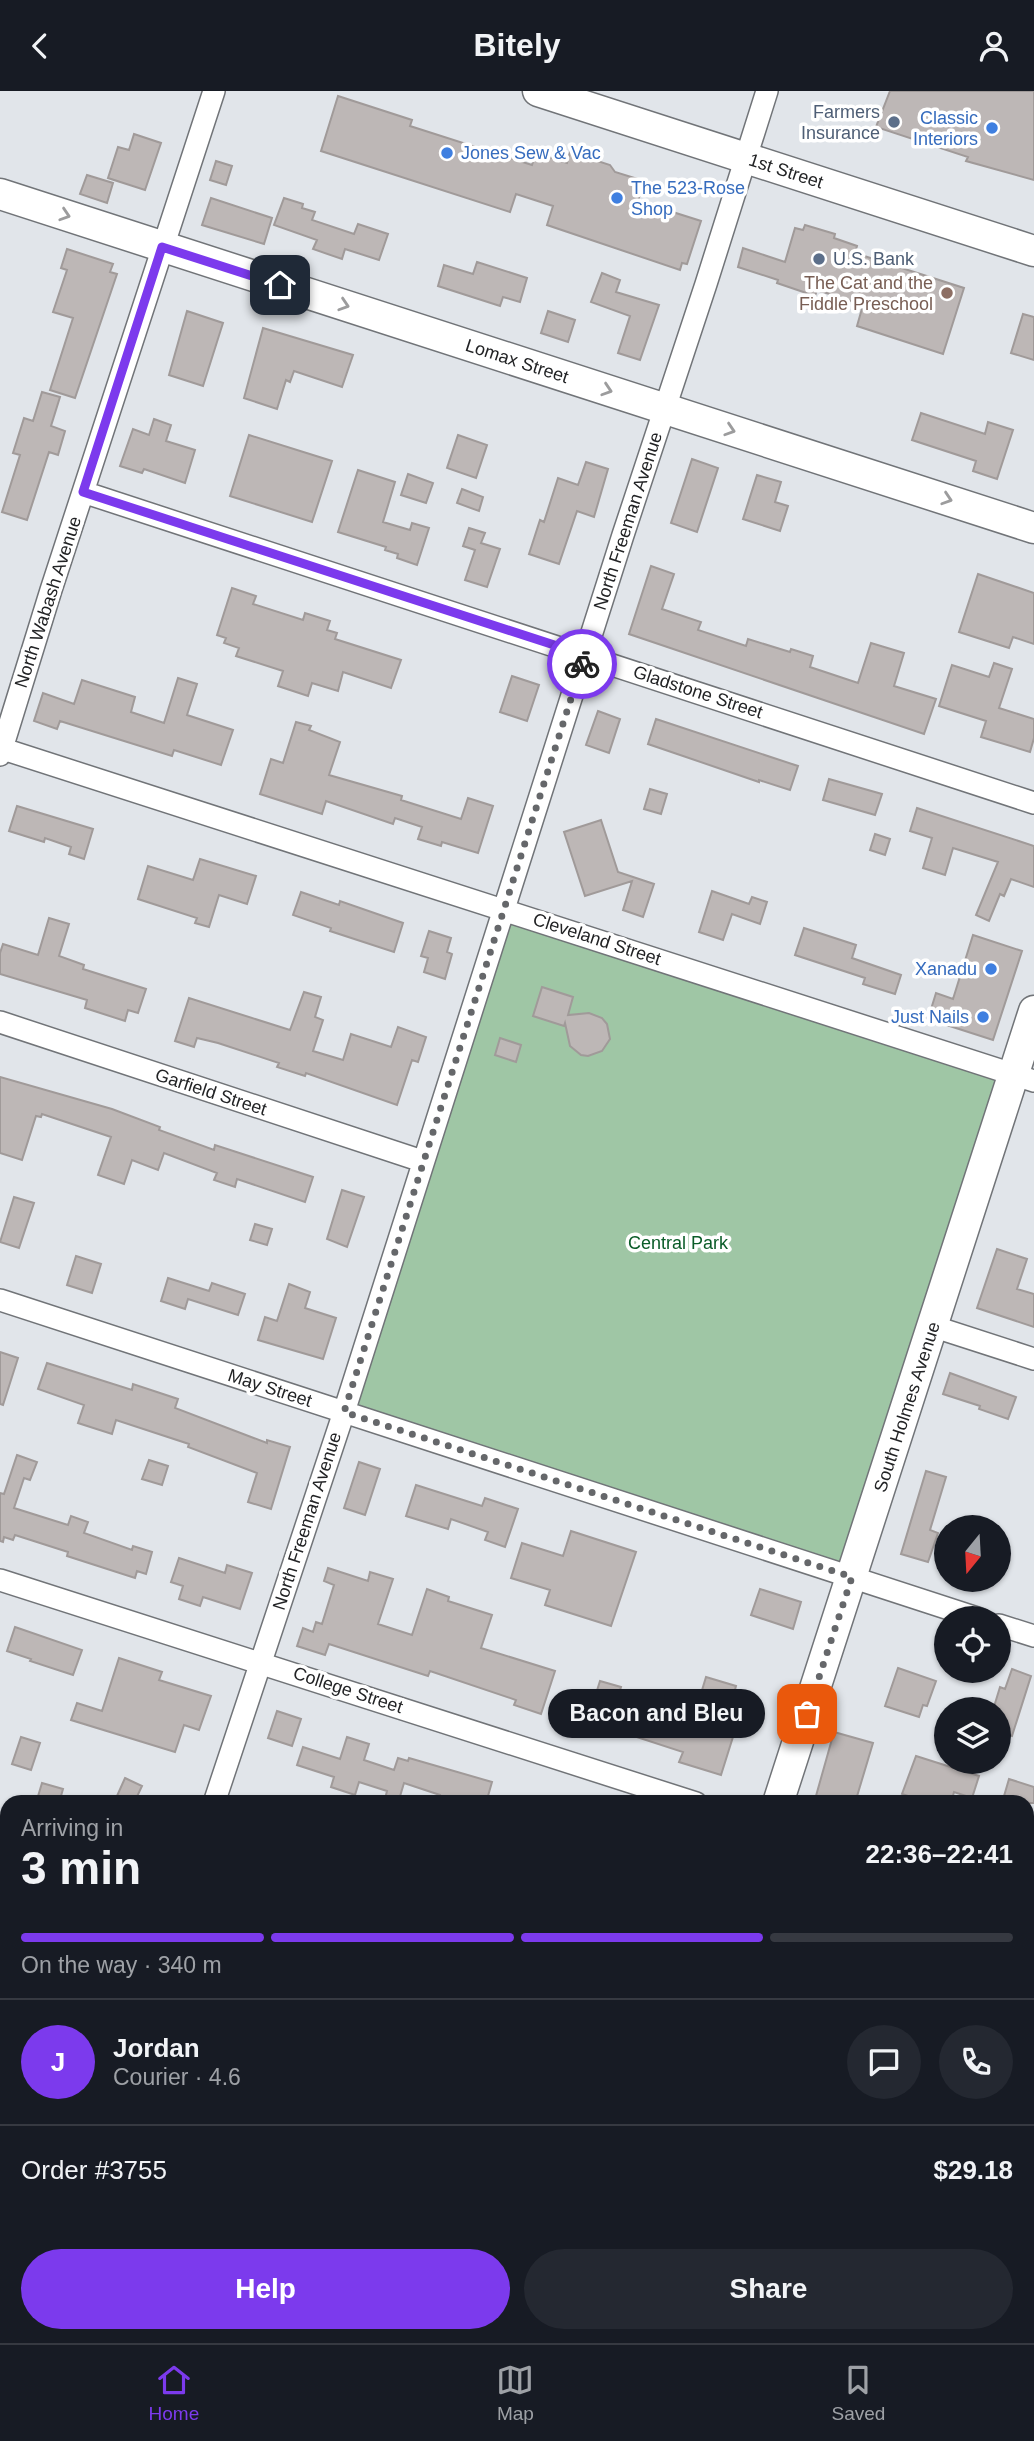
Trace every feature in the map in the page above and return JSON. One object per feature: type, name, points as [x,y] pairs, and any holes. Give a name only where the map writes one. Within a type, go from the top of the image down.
[{"type":"main road","name":"1st Street","points":[[538,91],[1034,251]]},
{"type":"main road","name":"Lomax Street","points":[[0,194],[1034,528]]},
{"type":"main road","name":"South Holmes Avenue","points":[[781,1795],[932,1326],[1023,1078],[1034,1011]]},
{"type":"street","name":"North Wabash Avenue","points":[[1,750],[214,91]]},
{"type":"street","name":"North Freeman Avenue","points":[[217,1795],[344,1412],[422,1161],[767,91]]},
{"type":"street","name":"Gladstone Street","points":[[83,492],[1034,803]]},
{"type":"street","name":"Cleveland Street","points":[[1,750],[505,909],[1023,1078]]},
{"type":"street","name":"Garfield Street","points":[[0,1022],[422,1161]]},
{"type":"street","name":"May Street","points":[[0,1300],[940,1606]]},
{"type":"street","points":[[932,1326],[1034,1359]]},
{"type":"street","name":"College Street","points":[[0,1580],[671,1795]]},
{"type":"street","points":[[1011,1629],[1034,1636]]},
{"type":"green space","name":"Central Park","points":[[505,909],[1013,1074],[852,1577],[344,1412]]},
{"type":"building","points":[[890,91],[1034,91],[1034,180],[966,161],[968,157],[876,127]]},
{"type":"building","points":[[338,96],[412,120],[410,126],[532,165],[536,153],[567,163],[570,152],[610,165],[615,172],[644,181],[638,201],[701,221],[687,264],[682,263],[680,270],[547,225],[553,206],[516,194],[510,212],[321,151]]},
{"type":"building","points":[[134,134],[161,143],[145,190],[108,178],[118,147],[129,150]]},
{"type":"building","points":[[216,161],[232,166],[226,185],[210,180]]},
{"type":"building","points":[[87,175],[113,183],[107,203],[80,194]]},
{"type":"building","points":[[211,198],[272,218],[264,244],[202,225]]},
{"type":"building","points":[[284,198],[303,204],[302,208],[315,212],[312,220],[354,234],[358,224],[388,234],[379,260],[345,249],[342,259],[313,249],[317,240],[274,225]]},
{"type":"building","points":[[805,225],[835,234],[834,238],[857,246],[855,253],[964,288],[943,354],[857,326],[863,305],[817,290],[815,296],[738,267],[743,248],[785,262],[795,228],[803,230]]},
{"type":"building","points":[[67,249],[113,264],[110,272],[117,274],[75,398],[50,390],[73,318],[53,312],[67,270],[61,268]]},
{"type":"building","points":[[477,262],[527,278],[520,302],[503,297],[500,306],[438,286],[444,265],[473,274]]},
{"type":"building","points":[[602,273],[620,280],[616,292],[659,305],[640,360],[618,353],[630,316],[591,302]]},
{"type":"building","points":[[187,311],[223,323],[203,386],[169,375]]},
{"type":"building","points":[[548,311],[575,320],[568,342],[541,333]]},
{"type":"building","points":[[1023,314],[1034,317],[1034,360],[1011,353]]},
{"type":"building","points":[[263,328],[353,355],[342,387],[294,371],[290,382],[286,380],[277,409],[244,398]]},
{"type":"building","points":[[42,392],[60,397],[51,426],[65,431],[58,455],[49,452],[27,520],[2,512],[20,455],[13,453],[24,418],[33,421]]},
{"type":"building","points":[[921,413],[985,434],[988,422],[1013,430],[997,479],[973,471],[976,461],[912,440]]},
{"type":"building","points":[[154,419],[171,425],[166,441],[195,450],[185,483],[144,469],[142,473],[120,466],[133,429],[149,435]]},
{"type":"building","points":[[249,435],[332,461],[312,522],[230,496]]},
{"type":"building","points":[[458,435],[487,445],[476,478],[447,468]]},
{"type":"building","points":[[692,459],[718,468],[697,532],[671,523]]},
{"type":"building","points":[[586,462],[608,469],[594,517],[577,511],[559,564],[529,554],[540,520],[544,522],[558,478],[578,485]]},
{"type":"building","points":[[358,470],[395,482],[383,522],[410,530],[412,523],[429,528],[417,565],[397,558],[398,554],[385,550],[386,547],[338,532]]},
{"type":"building","points":[[408,474],[433,483],[426,503],[401,495]]},
{"type":"building","points":[[757,475],[781,482],[775,502],[788,506],[780,531],[743,519]]},
{"type":"building","points":[[462,489],[483,497],[479,511],[457,503]]},
{"type":"building","points":[[469,528],[485,533],[481,543],[500,549],[487,587],[465,580],[475,550],[463,546]]},
{"type":"building","points":[[651,566],[674,574],[662,609],[701,622],[698,630],[746,646],[748,639],[813,656],[810,667],[858,683],[871,643],[904,653],[894,686],[936,699],[924,734],[629,634]]},
{"type":"building","points":[[978,574],[1034,593],[1034,644],[1013,637],[1009,648],[959,632]]},
{"type":"building","points":[[232,588],[256,596],[253,604],[303,620],[305,613],[330,621],[327,630],[337,633],[335,639],[401,660],[391,688],[343,672],[338,691],[312,683],[308,696],[278,686],[283,671],[236,656],[239,648],[224,643],[226,638],[217,635]]},
{"type":"building","points":[[994,663],[1012,669],[999,708],[1034,719],[1034,738],[1030,752],[981,737],[986,721],[939,706],[952,665],[989,677]]},
{"type":"building","points":[[512,676],[539,685],[527,721],[500,712]]},
{"type":"building","points":[[178,678],[197,684],[187,715],[233,730],[221,765],[174,750],[172,756],[60,721],[57,729],[34,721],[43,693],[74,704],[82,680],[135,697],[131,712],[164,723]]},
{"type":"building","points":[[598,711],[620,719],[609,753],[586,745]]},
{"type":"building","points":[[656,719],[798,766],[790,790],[648,744]]},
{"type":"building","points":[[296,722],[311,726],[309,730],[340,742],[329,775],[402,796],[401,800],[461,819],[468,798],[493,806],[478,853],[442,842],[441,846],[418,839],[422,827],[395,818],[393,824],[326,801],[322,814],[260,794],[271,759],[283,763]]},
{"type":"building","points":[[829,779],[882,794],[875,815],[823,800]]},
{"type":"building","points":[[650,789],[667,794],[661,814],[644,809]]},
{"type":"building","points":[[17,806],[93,829],[84,859],[69,854],[71,847],[45,838],[44,842],[9,831]]},
{"type":"building","points":[[917,808],[1034,846],[1034,887],[1011,879],[1004,896],[1000,894],[989,921],[976,915],[998,862],[953,848],[945,875],[923,868],[932,838],[910,831]]},
{"type":"building","points":[[601,820],[618,872],[654,884],[643,917],[623,910],[632,881],[585,896],[564,832]]},
{"type":"building","points":[[875,834],[890,839],[885,855],[870,850]]},
{"type":"building","points":[[200,859],[256,876],[247,904],[219,895],[209,927],[195,923],[197,918],[138,899],[148,866],[193,880]]},
{"type":"building","points":[[712,891],[749,904],[752,897],[767,902],[760,924],[732,914],[723,940],[699,932]]},
{"type":"building","points":[[301,892],[339,905],[340,901],[403,923],[394,952],[330,931],[331,928],[293,915]]},
{"type":"building","points":[[49,918],[69,924],[59,956],[84,965],[83,969],[146,989],[138,1013],[128,1010],[125,1021],[85,1008],[87,1000],[0,974],[3,944],[38,955]]},
{"type":"building","points":[[804,928],[856,945],[852,958],[901,975],[895,994],[863,984],[865,978],[795,955]]},
{"type":"building","points":[[429,931],[451,938],[447,952],[452,954],[445,979],[424,972],[428,958],[421,956]]},
{"type":"building","points":[[973,935],[1022,951],[993,1040],[928,1019],[936,993],[953,999]]},
{"type":"building","points":[[542,987],[573,997],[568,1015],[589,1013],[602,1018],[607,1024],[610,1039],[602,1051],[588,1056],[581,1055],[570,1046],[565,1023],[564,1026],[533,1016]]},
{"type":"building","points":[[304,992],[321,997],[315,1017],[323,1020],[313,1051],[343,1060],[351,1034],[391,1047],[398,1027],[426,1037],[418,1062],[412,1060],[397,1105],[306,1073],[305,1076],[277,1067],[279,1063],[218,1043],[197,1038],[194,1047],[175,1041],[189,998],[290,1030]]},
{"type":"building","points":[[500,1038],[521,1045],[516,1062],[495,1055]]},
{"type":"building","points":[[0,1077],[112,1109],[214,1150],[215,1145],[313,1177],[305,1202],[237,1179],[235,1187],[214,1180],[217,1173],[164,1153],[158,1170],[132,1160],[124,1184],[98,1175],[111,1137],[42,1114],[41,1117],[36,1116],[22,1160],[0,1153]]},
{"type":"building","points":[[342,1190],[364,1197],[347,1247],[327,1239]]},
{"type":"building","points":[[14,1197],[34,1203],[19,1248],[0,1242]]},
{"type":"building","points":[[255,1224],[272,1229],[267,1245],[250,1240]]},
{"type":"building","points":[[997,1249],[1027,1259],[1017,1289],[1034,1294],[1034,1327],[977,1308]]},
{"type":"building","points":[[76,1256],[101,1264],[92,1293],[67,1285]]},
{"type":"building","points":[[168,1278],[209,1291],[212,1283],[245,1294],[238,1315],[188,1299],[185,1309],[161,1301]]},
{"type":"building","points":[[289,1284],[310,1292],[305,1308],[336,1318],[323,1359],[258,1340],[265,1317],[277,1321]]},
{"type":"building","points":[[0,1352],[18,1358],[3,1405],[0,1404]]},
{"type":"building","points":[[47,1363],[132,1390],[133,1384],[178,1399],[175,1408],[267,1443],[267,1440],[290,1447],[271,1509],[248,1502],[257,1473],[188,1447],[189,1444],[116,1420],[112,1434],[78,1423],[84,1405],[38,1389]]},
{"type":"building","points":[[950,1373],[1016,1397],[1008,1419],[943,1394]]},
{"type":"building","points":[[17,1455],[37,1462],[30,1480],[24,1478],[14,1508],[68,1525],[71,1516],[88,1522],[84,1533],[132,1550],[133,1546],[152,1552],[146,1574],[137,1571],[135,1578],[67,1556],[68,1552],[15,1535],[13,1540],[4,1537],[3,1542],[0,1541],[0,1493],[4,1494]]},
{"type":"building","points":[[149,1460],[168,1466],[162,1485],[142,1479]]},
{"type":"building","points":[[359,1462],[380,1469],[365,1515],[344,1508]]},
{"type":"building","points":[[926,1471],[946,1477],[930,1530],[934,1532],[934,1545],[928,1562],[901,1554]]},
{"type":"building","points":[[416,1485],[482,1506],[485,1498],[518,1509],[505,1547],[485,1540],[488,1532],[451,1519],[448,1529],[406,1516]]},
{"type":"building","points":[[571,1531],[636,1552],[611,1626],[545,1605],[550,1590],[511,1578],[522,1543],[563,1556]]},
{"type":"building","points":[[179,1558],[225,1573],[227,1565],[252,1573],[240,1609],[203,1597],[200,1606],[179,1599],[183,1586],[171,1582]]},
{"type":"building","points":[[328,1568],[368,1581],[370,1572],[393,1579],[378,1624],[412,1635],[427,1589],[449,1597],[448,1601],[492,1615],[481,1648],[555,1671],[541,1714],[514,1705],[516,1700],[430,1671],[428,1676],[329,1644],[325,1655],[297,1646],[303,1628],[313,1632],[316,1622],[322,1624],[334,1585],[324,1581]]},
{"type":"building","points":[[760,1589],[801,1602],[793,1629],[751,1615]]},
{"type":"building","points":[[15,1627],[82,1650],[73,1675],[7,1651]]},
{"type":"building","points":[[119,1658],[162,1672],[159,1680],[211,1696],[199,1730],[184,1725],[175,1752],[71,1720],[77,1703],[102,1711]]},
{"type":"building","points":[[898,1668],[934,1680],[927,1706],[923,1705],[919,1717],[885,1706]]},
{"type":"building","points":[[1012,1669],[1031,1676],[1012,1736],[1011,1697],[997,1697],[1000,1687],[1005,1689],[1007,1683],[1011,1683]]},
{"type":"building","points":[[706,1677],[736,1686],[732,1701],[743,1705],[721,1775],[679,1762],[683,1752],[597,1724],[603,1703],[594,1700],[600,1681],[621,1687],[615,1706],[690,1730]]},
{"type":"building","points":[[277,1711],[301,1719],[292,1746],[268,1738]]},
{"type":"building","points":[[834,1732],[873,1743],[857,1795],[816,1795]]},
{"type":"building","points":[[21,1737],[40,1743],[31,1770],[12,1764]]},
{"type":"building","points":[[347,1737],[369,1744],[364,1760],[394,1770],[398,1758],[408,1761],[409,1758],[492,1782],[488,1795],[440,1795],[404,1783],[400,1795],[386,1795],[387,1791],[359,1782],[355,1795],[331,1787],[334,1777],[297,1765],[303,1747],[340,1759]]},
{"type":"building","points":[[916,1756],[934,1762],[934,1774],[979,1776],[973,1795],[954,1792],[953,1795],[902,1794]]},
{"type":"building","points":[[125,1778],[142,1786],[138,1795],[117,1795]]},
{"type":"building","points":[[1009,1779],[1034,1787],[1034,1795],[1004,1795]]},
{"type":"building","points":[[42,1783],[63,1789],[61,1795],[38,1795]]},
{"type":"way so far","points":[[582,664],[344,1412],[852,1577],[807,1714]]},
{"type":"place","name":"Farmers Insurance","points":[[894,122]]},
{"type":"place","name":"Classic Interiors","points":[[992,128]]},
{"type":"place","name":"Jones Sew & Vac","points":[[447,153]]},
{"type":"place","name":"The 523-Rose Shop","points":[[617,198]]},
{"type":"place","name":"U.S. Bank","points":[[819,259]]},
{"type":"place","name":"The Cat and the Fiddle Preschool","points":[[947,293]]},
{"type":"place","name":"Xanadu","points":[[991,969]]},
{"type":"place","name":"Just Nails","points":[[983,1017]]},
{"type":"place","name":"Bacon and Bleu","points":[[807,1714]]},
{"type":"route","points":[[280,285],[162,247],[83,492],[585,655],[582,664]]}]
